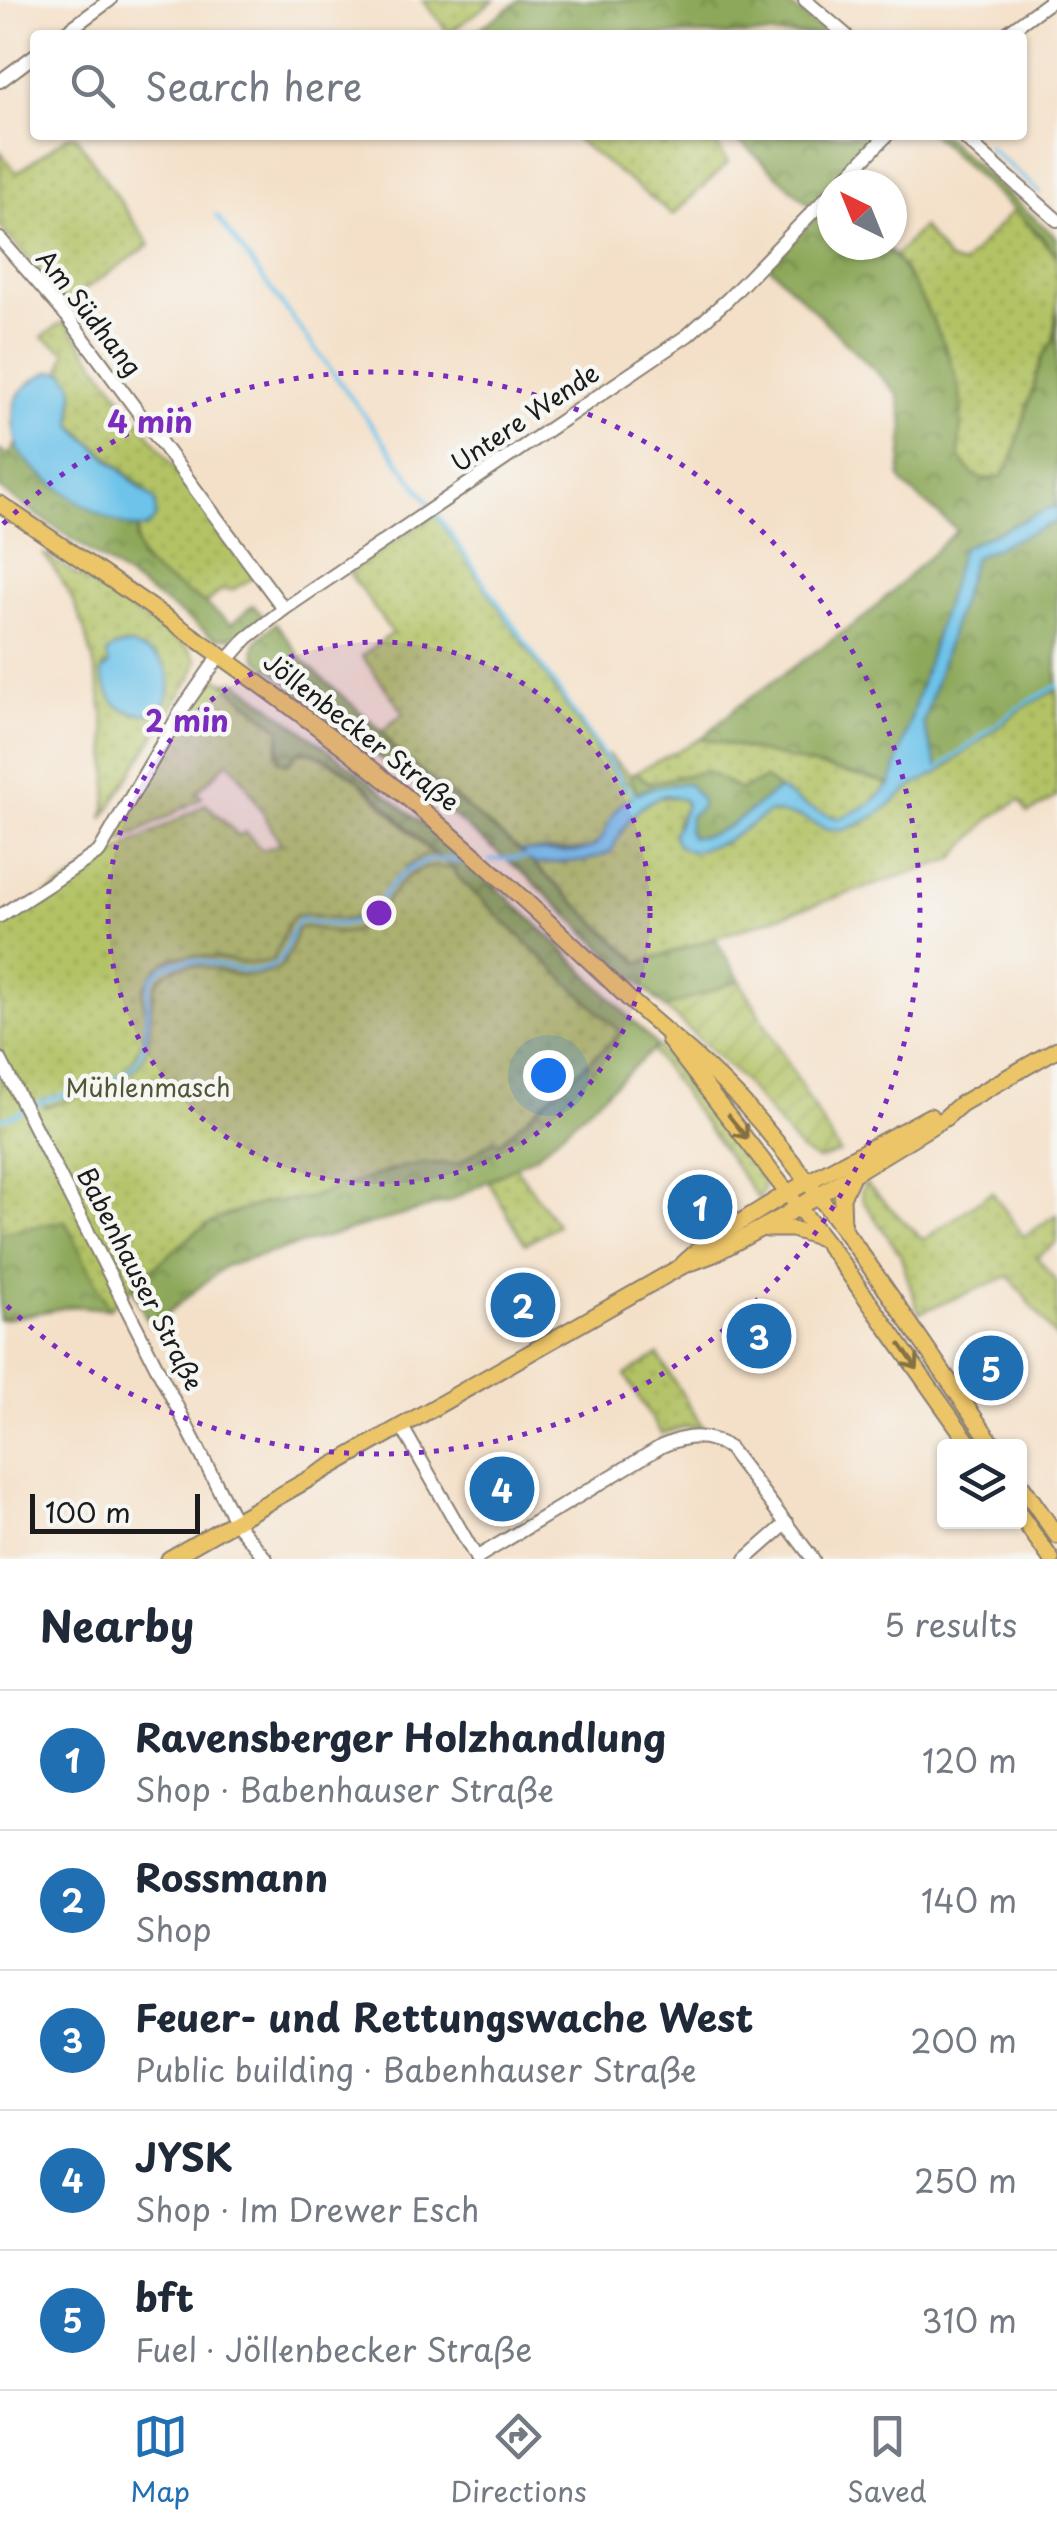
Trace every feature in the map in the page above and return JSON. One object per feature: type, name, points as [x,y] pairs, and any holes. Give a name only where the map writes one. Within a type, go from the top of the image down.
[{"type":"main road","name":"Jöllenbecker Straße","points":[[0,504],[224,658],[336,741],[530,902],[664,1032],[800,1206],[967,1439]]},
{"type":"main road","name":"Jöllenbecker Straße","points":[[664,1032],[692,1052],[730,1090],[809,1181],[989,1439]]},
{"type":"main road","points":[[682,1266],[705,1244],[789,1192],[936,1113],[961,1104],[1057,1049]]},
{"type":"main road","points":[[169,1559],[682,1266],[714,1254],[820,1195],[945,1118],[961,1104]]},
{"type":"main road","points":[[843,1227],[843,1190],[854,1174]]},
{"type":"main road","points":[[758,1230],[792,1228],[824,1239]]},
{"type":"main road","points":[[1027,1494],[1057,1536]]},
{"type":"main road","points":[[1027,1525],[1052,1559]]},
{"type":"street","points":[[69,30],[110,0]]},
{"type":"street","points":[[805,0],[840,30]]},
{"type":"street","points":[[1011,30],[1052,0]]},
{"type":"street","points":[[0,81],[30,59]]},
{"type":"street","points":[[854,170],[883,140]]},
{"type":"street","points":[[967,140],[1057,220]]},
{"type":"street","name":"Untere Wende","points":[[0,916],[99,852],[184,708],[224,658],[247,638],[688,335],[817,207]]},
{"type":"street","name":"Am Südhang","points":[[0,238],[67,316],[284,609]]},
{"type":"street","name":"Babenhauser Straße","points":[[0,1059],[236,1523],[266,1559]]},
{"type":"street","points":[[402,1427],[476,1558],[662,1446],[691,1436],[708,1438],[729,1448],[813,1559]]},
{"type":"street","points":[[746,1559],[786,1524]]},
{"type":"green space","points":[[422,0],[494,0],[453,30],[447,30]]},
{"type":"green space","points":[[520,0],[783,0],[821,30],[478,30]]},
{"type":"green space","points":[[62,140],[78,140],[150,245],[66,302],[0,227],[0,151],[17,173]]},
{"type":"green space","points":[[576,140],[657,140],[663,146],[668,140],[711,140],[728,163],[673,215]]},
{"type":"green space","points":[[734,140],[871,140],[842,170],[817,170],[817,197],[809,205]]},
{"type":"green space","points":[[937,140],[948,140],[1057,238],[1057,256],[1040,234]]},
{"type":"green space","points":[[1014,209],[1057,256],[1057,325],[1053,341],[1042,357],[1011,463],[1001,477],[981,478],[967,468],[959,455],[961,400],[925,308],[897,260],[907,260],[907,243],[922,227],[949,261],[962,265]]},
{"type":"green space","points":[[817,216],[817,260],[896,260],[931,318],[951,363],[961,400],[959,455],[976,476],[987,479],[1001,477],[1011,463],[1042,357],[1053,341],[1057,306],[1057,505],[962,548],[891,784],[702,738],[737,707],[866,616],[957,530],[905,486],[900,477],[904,427],[898,394],[769,266]]},
{"type":"green space","points":[[66,323],[256,576],[232,590],[221,590],[206,604],[148,566],[137,543],[138,529],[146,528],[147,491],[70,423],[74,405],[65,372],[61,371],[66,352],[42,337]]},
{"type":"green space","points":[[16,444],[52,483],[88,506],[138,529],[136,540],[141,560],[157,574],[231,624],[253,605],[264,617],[234,636],[214,637],[0,489],[0,450],[9,455]]},
{"type":"green space","points":[[435,514],[624,790],[627,783],[607,754],[630,775],[636,793],[617,808],[601,840],[588,849],[520,851],[394,749],[382,731],[404,713],[362,656],[392,633],[349,573]]},
{"type":"green space","points":[[1057,521],[1057,689],[1021,709],[939,772],[923,725],[974,557]]},
{"type":"green space","points":[[43,553],[187,647],[197,660],[192,676],[103,819],[108,768],[96,677],[72,599]],"holes":[[[110,661],[154,714],[130,712],[116,704],[103,668]]]},
{"type":"green space","points":[[276,623],[304,662],[382,731],[394,749],[520,851],[639,963],[715,938],[740,980],[665,1008],[527,876],[257,659],[256,643]]},
{"type":"green space","name":"Mühlenmasch","points":[[217,677],[281,730],[276,754],[314,752],[358,780],[622,1033],[498,1144],[495,1139],[458,1164],[421,1163],[308,1198],[263,1203],[133,1285],[109,1309],[73,1306],[0,1320],[0,923],[206,804],[239,836],[245,832],[262,850],[281,844],[245,782],[228,761],[197,792],[202,798],[126,839],[114,838],[193,703]]},
{"type":"green space","points":[[236,681],[355,770],[508,897],[657,1046],[537,1155],[448,1202],[225,1266],[151,1327],[133,1285],[197,1231],[222,1217],[263,1203],[308,1198],[398,1168],[421,1163],[458,1164],[495,1139],[499,1143],[621,1033],[352,775],[335,763],[301,750],[289,763],[278,761],[281,730],[223,682]]},
{"type":"green space","points":[[1057,689],[1057,797],[1028,813],[1020,800],[991,818],[953,859],[639,963],[534,864],[585,861],[610,852],[630,818],[657,798],[683,799],[686,806],[676,823],[724,842],[770,811],[801,817],[828,830],[858,826],[914,785],[938,773],[1021,709]]},
{"type":"green space","points":[[702,738],[891,784],[869,805],[839,819],[807,807],[765,780],[740,790],[706,771],[648,783],[636,772]]},
{"type":"green space","points":[[706,771],[740,790],[765,779],[779,789],[727,827],[691,837],[690,816],[700,808],[688,784],[636,793],[630,775],[636,772],[649,783]]},
{"type":"green space","points":[[427,855],[436,855],[454,869],[430,867],[411,874],[371,919],[350,932],[297,929],[290,952],[279,969],[248,976],[187,965],[166,973],[154,991],[148,1044],[137,1066],[105,1087],[45,1107],[42,1100],[96,1087],[123,1072],[133,1060],[145,1022],[143,990],[162,964],[188,956],[245,963],[273,960],[292,919],[304,914],[344,920],[361,915],[406,869]]},
{"type":"green space","points":[[740,980],[840,1153],[817,1160],[802,1152],[740,1077],[665,1008]]},
{"type":"green space","points":[[657,1046],[757,1168],[764,1186],[759,1200],[652,1051]]},
{"type":"green space","points":[[515,1166],[557,1225],[525,1244],[488,1181]]},
{"type":"green space","points":[[865,1183],[923,1240],[992,1192],[1024,1237],[1057,1214],[1057,1242],[1037,1257],[1057,1283],[1057,1339],[1009,1276],[919,1313],[900,1254],[863,1201]]},
{"type":"green space","points":[[65,1221],[109,1309],[73,1306],[0,1320],[0,1233]]},
{"type":"green space","points":[[658,1355],[702,1426],[661,1434],[625,1375]]},
{"type":"water","points":[[52,371],[65,372],[74,387],[72,426],[155,501],[156,517],[148,526],[123,525],[107,518],[40,473],[18,450],[13,423],[16,402],[27,385]]},
{"type":"water","points":[[1057,505],[1057,521],[974,557],[923,724],[939,772],[914,785],[876,816],[845,830],[828,830],[801,817],[770,812],[724,842],[691,852],[677,845],[673,834],[686,806],[684,800],[666,795],[647,803],[632,816],[611,852],[585,861],[534,864],[520,851],[574,852],[590,848],[599,841],[623,803],[649,789],[668,785],[687,783],[701,799],[700,808],[690,816],[691,837],[727,827],[779,789],[807,807],[839,819],[869,805],[891,784],[962,548]]},
{"type":"water","points":[[131,645],[155,656],[169,677],[168,694],[154,714],[132,712],[118,705],[101,672],[109,665],[107,653],[115,647]]},
{"type":"waterway","points":[[987,146],[1040,192]]},
{"type":"waterway","points":[[216,215],[430,504]]},
{"type":"waterway","points":[[437,514],[624,785],[636,796]]},
{"type":"waterway","points":[[935,772],[1018,708],[1057,686]]},
{"type":"waterway","points":[[490,860],[530,857]]},
{"type":"waterway","points":[[0,1119],[108,1082],[130,1068],[143,1046],[150,983],[158,972],[172,964],[203,962],[263,970],[280,959],[301,919],[350,923],[364,916],[409,870],[433,860],[475,862]]},
{"type":"place","name":"Ravensberger Holzhandlung","points":[[700,1207]]},
{"type":"place","name":"Rossmann","points":[[523,1305]]},
{"type":"place","name":"Feuer- und Rettungswache West","points":[[759,1336]]},
{"type":"place","name":"bft","points":[[991,1368]]},
{"type":"place","name":"JYSK","points":[[502,1489]]}]
